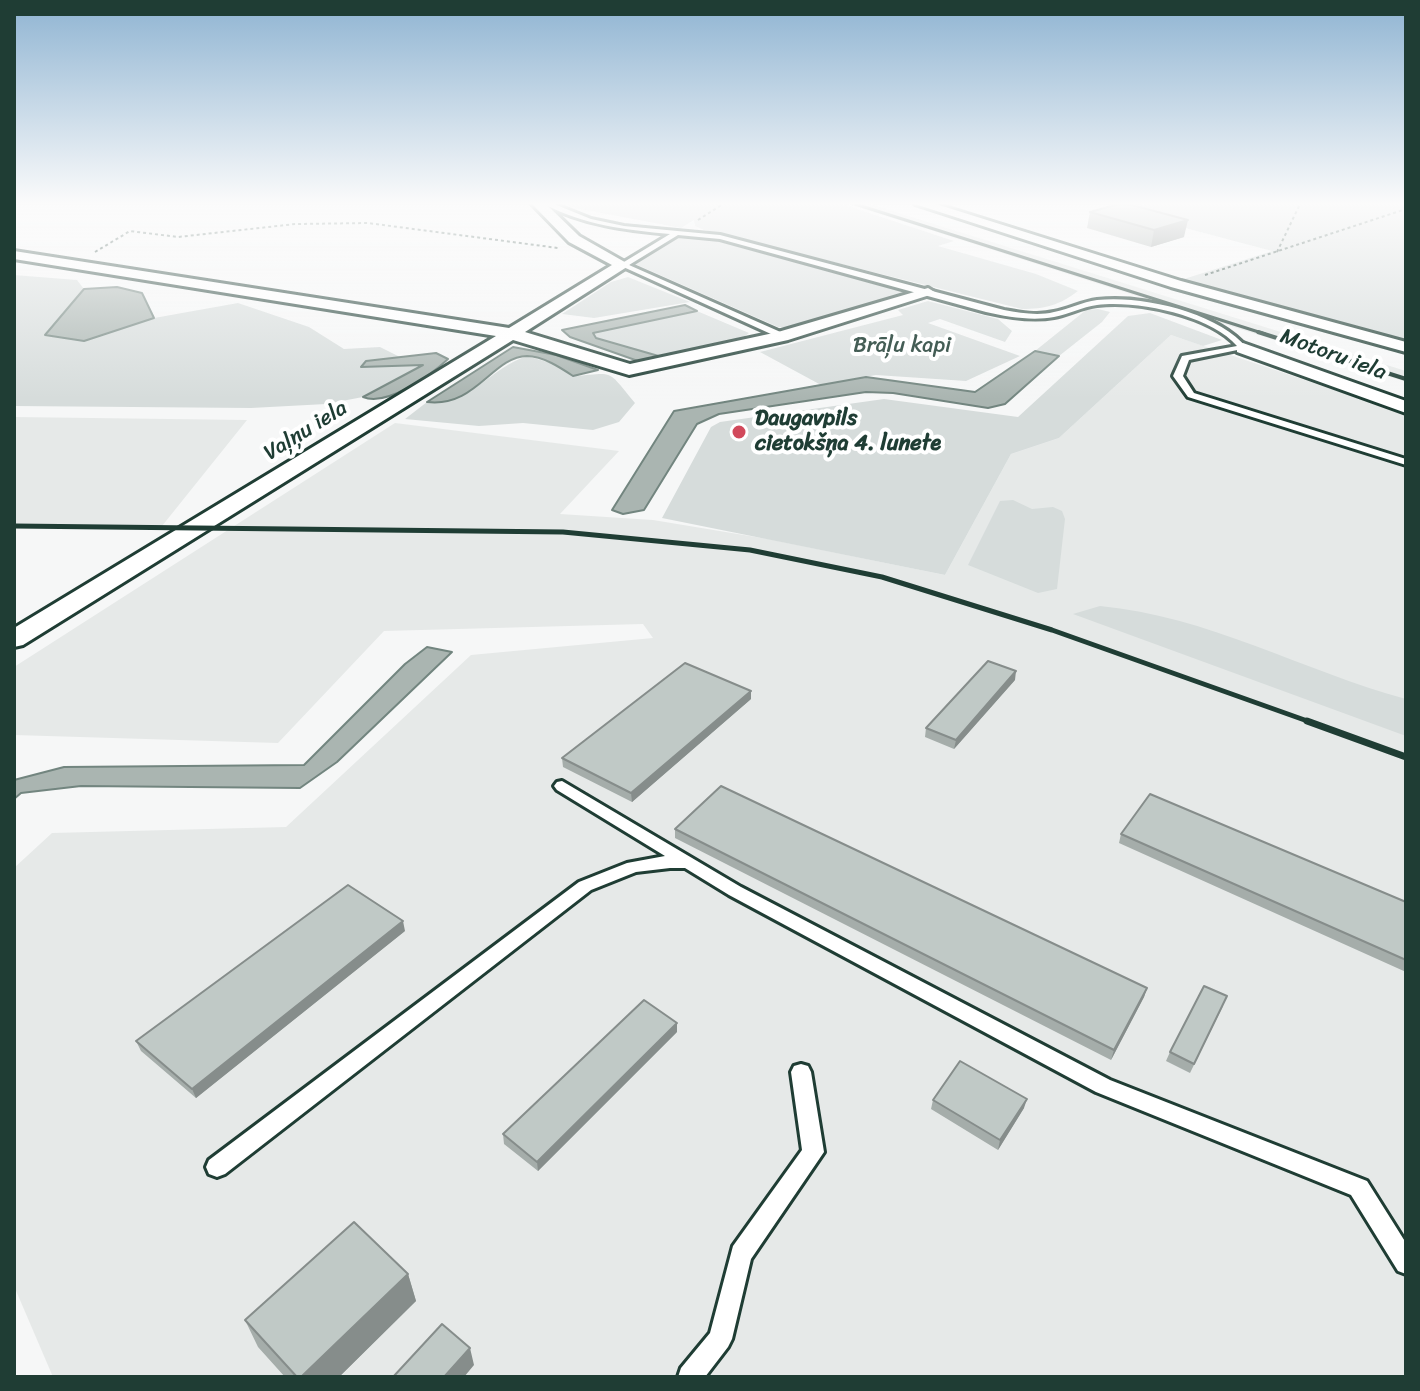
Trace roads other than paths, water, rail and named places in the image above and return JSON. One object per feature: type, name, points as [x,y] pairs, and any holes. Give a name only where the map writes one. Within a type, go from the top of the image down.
[{"type":"street","points":[[102,269],[510,333],[629,370],[782,336],[928,293]]},
{"type":"street","name":"Vaļņu iela","points":[[14,639],[616,269]]},
{"type":"street","points":[[1128,269],[1406,347]]},
{"type":"street","name":"Motoru iela","points":[[1243,348],[1406,407]]},
{"type":"lane","points":[[632,269],[782,336]]},
{"type":"lane","points":[[839,269],[1019,315],[1052,314],[1075,305],[1104,302],[1159,308],[1222,329],[1238,339],[1243,348],[1185,358],[1178,376],[1191,395],[1406,462]]},
{"type":"lane","points":[[562,786],[691,864],[883,971],[1103,1086],[1359,1188],[1406,1263]]},
{"type":"lane","points":[[217,1167],[585,886],[627,868],[663,860],[691,864]]},
{"type":"lane","points":[[690,1377],[720,1339],[741,1254],[813,1152],[801,1072]]},
{"type":"railway","points":[[1060,269],[1265,334]]},
{"type":"railway","points":[[1258,332],[1406,379]]},
{"type":"railway","points":[[14,526],[563,532],[750,550],[882,577],[1052,630],[1313,723]]},
{"type":"railway","points":[[1307,721],[1406,757]]},
{"type":"place","name":"Daugavpils cietokšņa 4. lunete","points":[[739,432]]},
{"type":"park label","name":"Brāļu kapi","points":[[902,346]]}]
